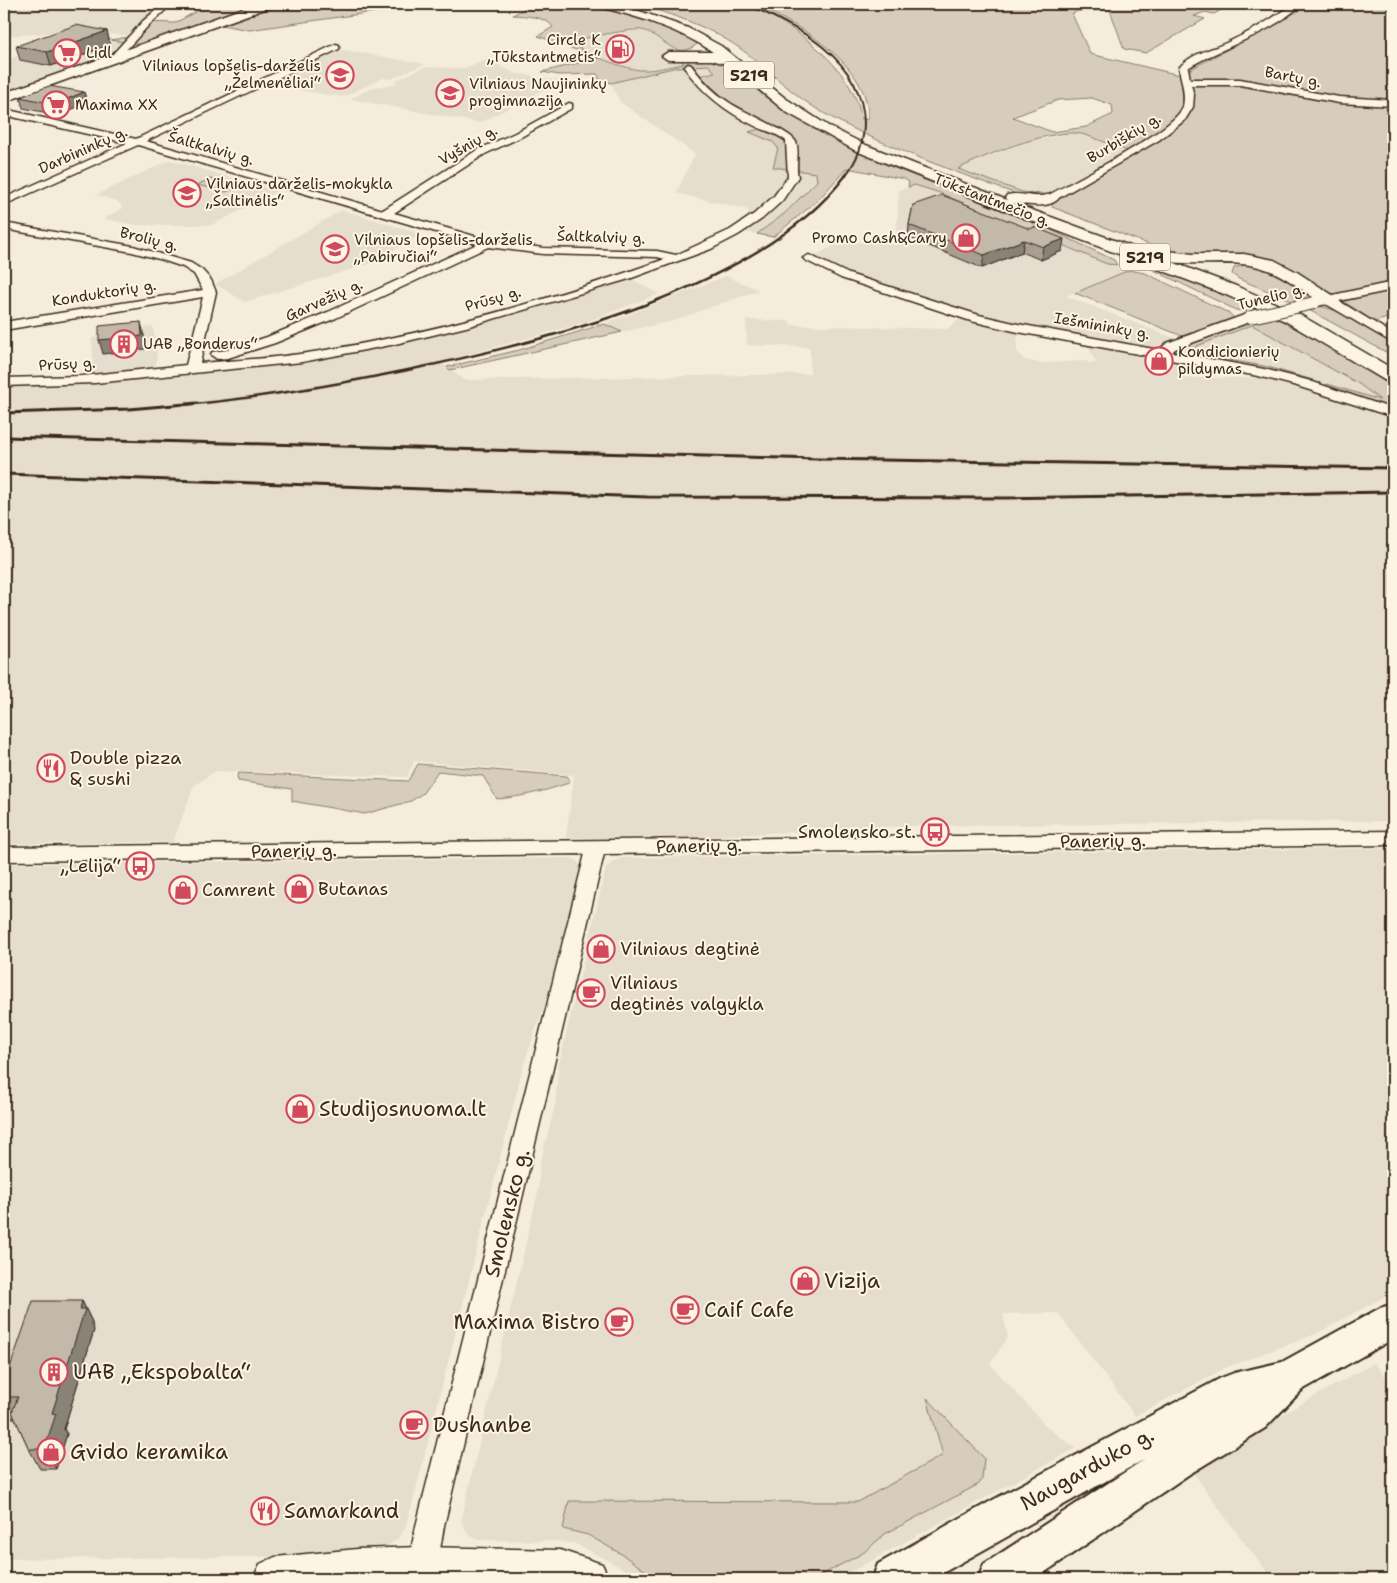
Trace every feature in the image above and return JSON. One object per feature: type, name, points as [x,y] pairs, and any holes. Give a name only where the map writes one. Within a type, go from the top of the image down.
[{"type":"main road","points":[[4,105],[110,60],[266,4]]},
{"type":"main road","name":"Tūkstantmečio g.","points":[[604,4],[654,18],[710,44],[790,108],[834,134],[887,159],[1050,211],[1147,258],[1230,290],[1291,317],[1393,377]]},
{"type":"main road","name":"Tūkstantmečio g.","points":[[622,4],[663,16],[714,38],[739,55],[782,92],[803,106],[849,132],[900,156],[1050,211],[1240,286],[1355,341],[1393,364]]},
{"type":"main road","points":[[680,29],[699,41],[700,44],[691,49],[669,53],[717,57],[744,70]]},
{"type":"main road","points":[[4,98],[80,69],[110,60]]},
{"type":"main road","points":[[1050,211],[1202,297]]},
{"type":"main road","points":[[1155,253],[1189,260],[1241,260],[1273,266],[1321,301]]},
{"type":"main road","points":[[1240,286],[1228,274],[1230,268],[1240,263],[1261,263]]},
{"type":"main road","points":[[1229,310],[1249,317]]},
{"type":"main road","name":"Naugarduko g.","points":[[893,1579],[1005,1515],[1234,1391],[1289,1378],[1393,1320]]},
{"type":"main road","name":"Naugarduko g.","points":[[999,1579],[1174,1462],[1252,1415],[1289,1378]]},
{"type":"main road","points":[[275,1579],[357,1570],[420,1573],[560,1572],[587,1579]]},
{"type":"street","points":[[110,60],[128,44],[151,16],[168,4]]},
{"type":"street","name":"Burbiškių g.","points":[[1050,211],[1172,128],[1182,118],[1188,107],[1189,95],[1183,68],[1185,66],[1206,53],[1230,44],[1286,13],[1297,4]]},
{"type":"street","points":[[128,44],[133,47],[148,46]]},
{"type":"street","name":"Darbininkų g.","points":[[4,202],[137,142],[336,47]]},
{"type":"street","name":"Prūsų g.","points":[[4,382],[110,378],[192,368],[229,359],[320,355],[440,331],[632,274],[705,247],[743,228],[779,197],[793,177],[790,166],[793,148],[789,139],[746,117],[701,86],[688,67]]},
{"type":"street","name":"Bartų g.","points":[[1187,82],[1240,82],[1339,100],[1374,104],[1393,103]]},
{"type":"street","name":"Vyšnių g.","points":[[384,214],[481,152],[518,135],[569,106]]},
{"type":"street","name":"Šaltkalvių g.","points":[[4,112],[84,128],[137,142],[487,243],[543,251],[657,254],[674,258]]},
{"type":"street","name":"Brolių g.","points":[[4,226],[163,256],[187,265],[198,272],[205,280],[210,292]]},
{"type":"street","name":"Garvežių g.","points":[[196,355],[229,359],[339,312],[487,243]]},
{"type":"street","name":"Iešmininkų g.","points":[[809,258],[845,276],[975,318],[1018,328],[1278,376],[1393,413]]},
{"type":"street","name":"Tunelio g.","points":[[1162,354],[1171,346],[1249,317],[1393,286]]},
{"type":"street","points":[[192,368],[210,292]]},
{"type":"street","name":"Konduktorių g.","points":[[4,326],[210,292]]},
{"type":"street","points":[[1321,301],[1393,339]]},
{"type":"street","name":"Panerių g.","points":[[4,854],[1393,838]]},
{"type":"street","name":"Smolensko g.","points":[[420,1573],[596,848]]},
{"type":"shaded area","points":[[564,2],[592,4],[620,10],[659,24],[697,42],[697,44],[689,49],[675,49],[642,30],[588,38],[574,41],[573,43],[605,60],[640,70],[683,64],[682,57],[724,61],[764,96],[821,133],[887,165],[1049,229],[1114,260],[1117,265],[1107,264],[937,192],[915,185],[908,187],[909,182],[904,179],[847,168],[817,201],[773,237],[757,234],[784,214],[817,181],[816,173],[773,167],[778,148],[773,142],[749,132],[767,127],[720,99],[704,84],[698,76],[715,72],[708,65],[677,67],[611,83],[598,79],[597,74],[559,75],[542,72],[598,58],[538,36],[553,27],[550,23],[540,19],[513,15],[527,7],[515,4]]},
{"type":"shaded area","points":[[737,3],[778,20],[816,47],[833,63],[856,99],[861,118],[868,120],[866,100],[857,81],[844,63],[808,33],[768,11],[750,4],[1232,4],[1214,14],[1205,12],[1194,16],[1205,19],[1146,53],[1124,49],[1110,10],[1078,11],[1072,14],[1090,54],[1180,75],[1302,9],[1305,4],[1393,4],[1393,283],[1333,294],[1279,265],[1176,255],[1052,207],[1053,202],[1062,196],[1134,153],[1081,134],[1063,134],[1016,145],[958,169],[1022,192],[1041,193],[1046,197],[1027,198],[922,159],[870,137],[820,111],[733,43],[678,17],[634,4]],"holes":[[[1092,98],[1112,105],[1113,114],[1086,127],[1052,132],[1013,117],[1058,100]]]},
{"type":"shaded area","points":[[161,4],[126,35],[78,33],[142,45],[4,94],[4,61],[78,34],[60,32],[4,36],[4,5]]},
{"type":"shaded area","points":[[210,4],[258,4],[142,45],[111,40],[128,37],[142,22],[175,23]]},
{"type":"shaded area","points":[[283,4],[413,4],[393,6],[381,11],[249,30],[222,25]]},
{"type":"shaded area","points":[[642,30],[669,47],[679,49],[683,64],[641,70],[609,61],[577,48],[572,43],[584,38]]},
{"type":"shaded area","name":"Vilniaus lopšelis-darželis „Želmenėliai“","points":[[345,50],[425,64],[391,79],[383,78],[343,97],[260,84],[331,51]]},
{"type":"shaded area","name":"Vilniaus Naujininkų progimnazija","points":[[487,60],[515,73],[561,81],[480,123],[350,99],[374,87],[398,83],[394,81],[425,67],[463,68]]},
{"type":"shaded area","points":[[708,65],[715,72],[701,74],[768,127],[750,133],[773,142],[816,173],[817,181],[784,214],[757,234],[733,230],[748,215],[749,211],[676,193],[695,154],[620,102],[611,83],[677,67]]},
{"type":"shaded area","points":[[1077,133],[1135,153],[1058,199],[1041,193],[1022,192],[957,169],[1030,141]]},
{"type":"shaded area","name":"Vilniaus darželis-mokykla „Šaltinėlis“","points":[[170,160],[278,191],[212,225],[137,225],[103,219],[123,208],[117,201],[96,195]]},
{"type":"shaded area","points":[[210,179],[240,185],[227,192],[197,185]]},
{"type":"shaded area","points":[[915,185],[937,192],[1107,264],[1129,270],[1066,296],[1187,343],[1196,350],[1197,346],[1252,325],[1359,384],[1381,401],[1264,366],[1205,355],[1147,352],[1191,361],[1194,371],[1182,371],[1184,378],[1263,378],[1373,411],[1393,421],[1393,821],[905,826],[693,837],[566,838],[574,775],[414,761],[407,777],[215,771],[194,786],[173,842],[4,844],[4,386],[83,384],[315,360],[412,341],[406,336],[543,300],[624,275],[659,294],[583,323],[440,362],[465,380],[810,374],[810,347],[747,345],[746,320],[790,321],[791,325],[947,329],[962,317],[849,278],[815,256],[837,244],[896,239],[899,190]],"holes":[[[1023,331],[1085,341],[1096,363],[1089,363],[1088,361],[1040,363],[1024,360],[1017,351],[1017,338]]]},
{"type":"shaded area","name":"Vilniaus lopšelis-darželis „Pabiručiai“","points":[[342,210],[422,234],[369,264],[245,302],[215,284]]},
{"type":"shaded area","points":[[1108,248],[1260,310],[1249,312],[1236,310]]},
{"type":"shaded area","points":[[1245,265],[1268,269],[1309,294],[1310,298],[1294,302],[1239,279],[1232,274],[1234,268]]},
{"type":"shaded area","points":[[1129,270],[1145,273],[1229,313],[1234,318],[1182,336],[1075,293]]},
{"type":"shaded area","points":[[726,276],[759,290],[672,321],[622,332],[604,324]]},
{"type":"shaded area","points":[[1393,290],[1393,316],[1375,322],[1344,302],[1348,299]]},
{"type":"shaded area","points":[[1319,306],[1338,311],[1393,344],[1393,356],[1307,309]]},
{"type":"shaded area","points":[[1272,316],[1321,342],[1393,387],[1393,410],[1325,386],[1327,384],[1380,400],[1359,384],[1252,325],[1197,346],[1195,350],[1188,348],[1187,343],[1248,321]]},
{"type":"shaded area","points":[[604,324],[622,332],[450,370],[447,367],[519,350]]},
{"type":"shaded area","points":[[153,326],[157,354],[155,369],[88,376],[93,361],[92,338]]},
{"type":"shaded area","points":[[1193,354],[1264,366],[1313,380],[1304,381],[1201,358]]},
{"type":"shaded area","points":[[418,764],[567,776],[570,780],[569,783],[542,791],[497,799],[483,776],[438,771],[423,793],[411,801],[365,814],[292,801],[292,789],[238,781],[237,775],[239,773],[408,781]]},
{"type":"shaded area","points":[[1393,848],[1393,1292],[1316,1334],[1227,1367],[1135,1416],[1058,1313],[1003,1314],[1008,1337],[990,1364],[1049,1429],[1076,1448],[838,1579],[640,1579],[608,1560],[573,1543],[478,1540],[469,1535],[461,1521],[539,1187],[539,1168],[555,1105],[559,1064],[606,868],[612,862],[621,858]]},
{"type":"shaded area","points":[[570,858],[576,860],[581,867],[548,994],[524,1063],[412,1505],[405,1528],[400,1537],[383,1550],[331,1556],[4,1559],[4,864]]},
{"type":"shaded area","points":[[1374,1363],[1393,1385],[1393,1579],[1275,1579],[1267,1572],[1189,1467]]},
{"type":"shaded area","points":[[927,1398],[984,1458],[982,1479],[979,1484],[885,1534],[863,1553],[814,1579],[657,1579],[623,1555],[588,1535],[563,1529],[569,1501],[858,1502],[943,1455]]},
{"type":"building","points":[[76,25],[107,31],[47,52],[16,46]]},
{"type":"building","points":[[49,86],[84,92],[55,104],[20,97]]},
{"type":"building","points":[[942,195],[1030,229],[1034,227],[1064,239],[1043,247],[1024,240],[984,255],[909,225],[913,205]]},
{"type":"building","points":[[141,322],[142,336],[99,340],[99,326]]},
{"type":"building","name":"UAB „Ekspobalta“","points":[[33,1301],[82,1301],[80,1309],[85,1309],[52,1413],[56,1414],[44,1449],[29,1449],[12,1412],[18,1397],[4,1397],[4,1385]]},
{"type":"railway","points":[[746,4],[805,34],[840,63],[852,80],[861,100],[864,130],[859,151],[845,176]]},
{"type":"railway","points":[[184,405],[269,395],[408,370],[521,344],[645,305],[705,279],[760,250],[808,215],[846,175]]},
{"type":"railway","points":[[4,413],[129,409],[197,403]]},
{"type":"railway","points":[[4,437],[817,459],[1393,468]]},
{"type":"railway","points":[[4,474],[647,497],[1001,498],[1393,492]]},
{"type":"place","name":"Circle K „Tūkstantmetis“","points":[[620,49]]},
{"type":"place","name":"Lidl","points":[[67,53]]},
{"type":"place","name":"Vilniaus lopšelis-darželis „Želmenėliai“","points":[[340,75]]},
{"type":"place","name":"Vilniaus Naujininkų progimnazija","points":[[450,93]]},
{"type":"place","name":"Maxima XX","points":[[56,105]]},
{"type":"place","name":"Vilniaus darželis-mokykla „Šaltinėlis“","points":[[187,193]]},
{"type":"place","name":"Promo Cash&Carry","points":[[966,238]]},
{"type":"place","name":"Vilniaus lopšelis-darželis „Pabiručiai“","points":[[335,249]]},
{"type":"place","name":"UAB „Bonderus“","points":[[124,344]]},
{"type":"place","name":"Kondicionierių pildymas","points":[[1159,361]]},
{"type":"place","name":"Double pizza & sushi","points":[[51,768]]},
{"type":"place","name":"Smolensko st.","points":[[935,832]]},
{"type":"place","name":"„Lelija“","points":[[140,866]]},
{"type":"place","name":"Butanas","points":[[299,889]]},
{"type":"place","name":"Camrent","points":[[183,890]]},
{"type":"place","name":"Vilniaus degtinė","points":[[601,949]]},
{"type":"place","name":"Vilniaus degtinės valgykla","points":[[591,993]]},
{"type":"place","name":"Studijosnuoma.lt","points":[[300,1109]]},
{"type":"place","name":"Vizija","points":[[805,1281]]},
{"type":"place","name":"Caif Cafe","points":[[685,1310]]},
{"type":"place","name":"Maxima Bistro","points":[[619,1322]]},
{"type":"place","name":"UAB „Ekspobalta“","points":[[54,1372]]},
{"type":"place","name":"Dushanbe","points":[[414,1425]]},
{"type":"place","name":"Gvido keramika","points":[[51,1452]]},
{"type":"place","name":"Samarkand","points":[[265,1511]]}]
